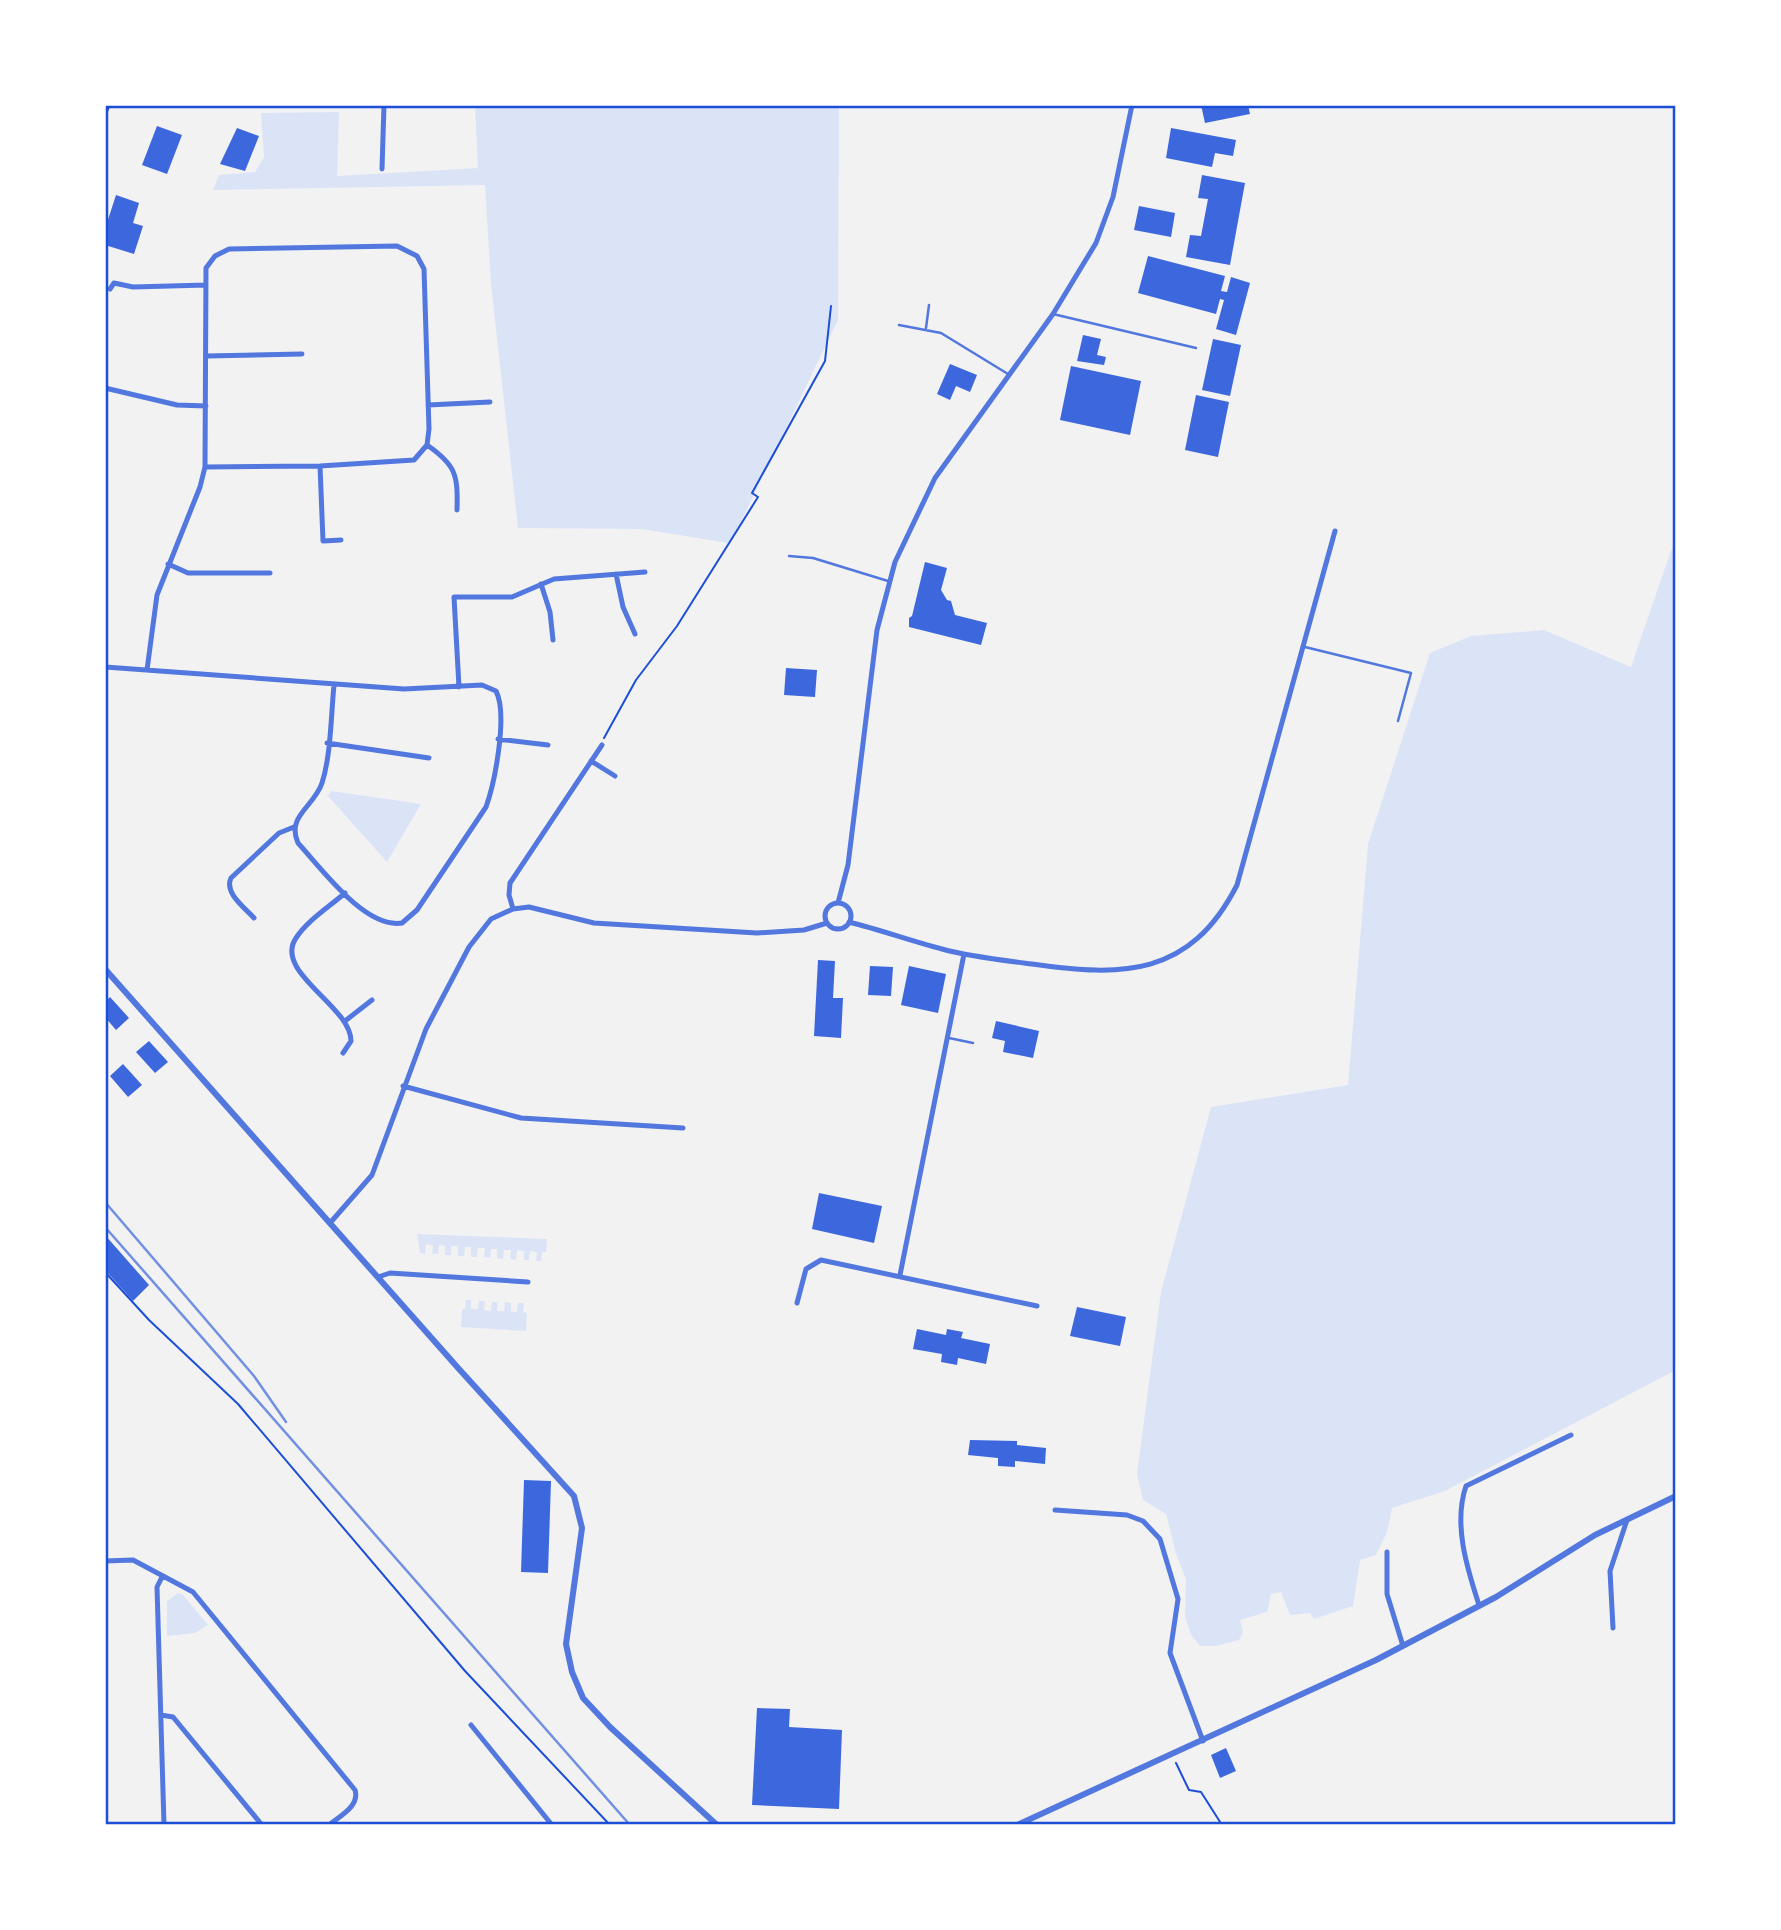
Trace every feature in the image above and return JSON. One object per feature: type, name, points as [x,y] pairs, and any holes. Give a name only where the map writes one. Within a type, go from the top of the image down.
[{"type":"main road","points":[[105,110],[107,105]]},
{"type":"street","points":[[382,169],[384,105]]},
{"type":"street","points":[[838,903],[846,873],[877,630],[888,581],[912,521],[935,478],[1053,314],[1086,261],[1109,212],[1132,105]]},
{"type":"street","points":[[147,670],[157,595],[193,506],[205,467],[206,268],[215,256],[229,249],[397,246],[416,256],[424,269],[428,405],[427,444],[414,460],[320,466],[205,467]]},
{"type":"street","points":[[110,289],[114,283],[133,287],[206,285]]},
{"type":"street","points":[[207,356],[302,354]]},
{"type":"street","points":[[105,388],[177,405],[206,406]]},
{"type":"street","points":[[428,405],[490,402]]},
{"type":"street","points":[[427,444],[444,457],[454,470],[457,510]]},
{"type":"street","points":[[320,466],[323,541],[341,540]]},
{"type":"street","points":[[330,1223],[372,1175],[403,1086],[434,1010],[479,931],[491,919],[513,909],[537,908],[594,923],[757,933],[804,930],[827,923],[838,929],[849,922],[964,954],[1104,973],[1160,961],[1196,940],[1226,906],[1237,885],[1335,531]]},
{"type":"street","points":[[168,564],[188,573],[270,573]]},
{"type":"street","points":[[459,687],[454,597],[512,597],[554,579],[645,572]]},
{"type":"street","points":[[616,574],[623,607],[635,634]]},
{"type":"street","points":[[541,584],[550,612],[553,640]]},
{"type":"street","points":[[105,667],[404,690],[482,685],[496,691],[501,711],[486,807],[413,915],[402,923],[383,921],[345,893],[298,843],[293,827],[296,818],[312,803],[322,782],[334,685]]},
{"type":"street","points":[[498,739],[548,745]]},
{"type":"street","points":[[327,743],[429,758]]},
{"type":"street","points":[[513,909],[510,883],[602,745]]},
{"type":"street","points":[[591,761],[615,776]]},
{"type":"street","points":[[254,918],[229,891],[228,884],[279,833],[293,827]]},
{"type":"street","points":[[343,1053],[351,1041],[351,1030],[298,969],[292,951],[295,939],[302,930],[345,893]]},
{"type":"street","points":[[838,903],[850,912],[849,922]]},
{"type":"street","points":[[827,923],[827,908],[838,903]]},
{"type":"street","points":[[900,1275],[964,954]]},
{"type":"street","points":[[105,969],[575,1496],[582,1528],[566,1644],[572,1672],[583,1698],[610,1727],[717,1825]]},
{"type":"street","points":[[345,1021],[372,1000]]},
{"type":"street","points":[[403,1086],[521,1118],[683,1128]]},
{"type":"street","points":[[797,1303],[803,1276],[815,1261],[835,1261],[1037,1306]]},
{"type":"street","points":[[378,1278],[390,1273],[528,1282]]},
{"type":"street","points":[[1479,1605],[1466,1562],[1461,1503],[1466,1486],[1571,1435]]},
{"type":"street","points":[[1017,1825],[1172,1756],[1403,1646],[1479,1605],[1595,1535],[1676,1496]]},
{"type":"street","points":[[1055,1510],[1127,1515],[1143,1521],[1160,1539],[1178,1599],[1170,1653],[1203,1741]]},
{"type":"street","points":[[1613,1628],[1610,1571],[1627,1520]]},
{"type":"street","points":[[1387,1552],[1387,1594],[1403,1646]]},
{"type":"street","points":[[105,1561],[133,1560],[193,1592],[355,1790],[357,1797],[354,1805],[329,1825]]},
{"type":"street","points":[[162,1577],[157,1587],[164,1825]]},
{"type":"street","points":[[161,1715],[173,1717],[262,1825]]},
{"type":"street","points":[[471,1725],[552,1825]]},
{"type":"lane","points":[[926,328],[929,305]]},
{"type":"lane","points":[[1053,314],[1196,348]]},
{"type":"lane","points":[[899,325],[926,328],[953,339],[1008,374]]},
{"type":"lane","points":[[789,556],[813,558],[888,581]]},
{"type":"lane","points":[[1304,646],[1411,673],[1398,721]]},
{"type":"lane","points":[[947,1038],[973,1043]]},
{"type":"path","points":[[602,745],[605,732],[636,680],[677,626],[758,496],[752,493],[825,361],[831,306]]},
{"type":"path","points":[[105,1272],[149,1320],[239,1404],[465,1671],[610,1825]]},
{"type":"path","points":[[1172,1756],[1189,1790],[1201,1793],[1222,1825]]},
{"type":"shaded area","points":[[475,105],[839,105],[838,320],[737,530],[728,543],[642,529],[518,528],[491,284],[485,185],[213,190],[219,175],[255,172],[264,157],[261,113],[339,112],[337,176],[478,168]]},
{"type":"shaded area","points":[[1676,536],[1676,1370],[1445,1491],[1392,1508],[1387,1532],[1376,1555],[1360,1560],[1353,1606],[1314,1619],[1310,1613],[1290,1615],[1281,1592],[1271,1594],[1267,1612],[1240,1620],[1243,1632],[1239,1640],[1215,1646],[1200,1646],[1191,1635],[1185,1616],[1186,1579],[1176,1554],[1166,1514],[1143,1500],[1137,1474],[1161,1292],[1211,1107],[1348,1085],[1368,844],[1430,653],[1471,636],[1544,630],[1631,667]]},
{"type":"shaded area","points":[[331,791],[421,804],[387,862],[328,796]]},
{"type":"shaded area","points":[[417,1234],[547,1239],[546,1252],[542,1252],[541,1261],[536,1261],[537,1252],[530,1251],[529,1260],[524,1260],[524,1251],[517,1250],[516,1260],[510,1259],[511,1250],[504,1250],[503,1259],[497,1258],[497,1249],[491,1249],[490,1258],[484,1257],[485,1248],[478,1248],[477,1257],[471,1257],[471,1247],[465,1247],[464,1256],[458,1256],[458,1246],[451,1246],[451,1255],[445,1255],[445,1246],[439,1245],[438,1254],[432,1254],[433,1245],[426,1244],[425,1254],[420,1253]]},
{"type":"shaded area","points":[[466,1300],[471,1300],[471,1309],[478,1309],[479,1301],[485,1301],[484,1310],[491,1311],[492,1302],[498,1302],[497,1311],[504,1311],[505,1302],[511,1303],[511,1312],[517,1312],[518,1303],[524,1303],[523,1312],[527,1313],[526,1331],[461,1327],[462,1309],[465,1309]]},
{"type":"shaded area","points":[[178,1593],[183,1595],[208,1625],[195,1633],[167,1636],[167,1601]]},
{"type":"building","points":[[1201,105],[1248,105],[1250,114],[1205,123]]},
{"type":"building","points":[[157,126],[182,135],[167,174],[142,165]]},
{"type":"building","points":[[237,128],[259,136],[245,171],[220,164]]},
{"type":"building","points":[[1171,128],[1236,140],[1233,156],[1215,153],[1212,167],[1166,158]]},
{"type":"building","points":[[1202,175],[1245,183],[1230,265],[1186,257],[1190,235],[1201,236],[1208,199],[1198,198]]},
{"type":"building","points":[[116,195],[139,203],[133,223],[143,226],[134,254],[105,245],[105,229]]},
{"type":"building","points":[[1139,206],[1175,213],[1171,237],[1134,230]]},
{"type":"building","points":[[1148,256],[1225,276],[1221,291],[1227,292],[1231,277],[1250,283],[1236,335],[1216,329],[1224,300],[1220,299],[1216,314],[1138,293]]},
{"type":"building","points":[[1083,335],[1101,339],[1097,355],[1106,357],[1104,365],[1077,361]]},
{"type":"building","points":[[1213,339],[1241,345],[1230,396],[1202,390]]},
{"type":"building","points":[[950,364],[977,375],[970,392],[956,386],[950,400],[937,394]]},
{"type":"building","points":[[1071,366],[1141,381],[1130,435],[1060,420]]},
{"type":"building","points":[[1196,395],[1229,402],[1218,457],[1185,450]]},
{"type":"building","points":[[925,562],[947,568],[941,590],[947,600],[951,601],[955,615],[987,623],[981,645],[909,627],[909,618],[912,616]]},
{"type":"building","points":[[786,668],[817,670],[815,697],[784,695]]},
{"type":"building","points":[[818,960],[835,961],[833,998],[843,998],[841,1038],[814,1036]]},
{"type":"building","points":[[870,966],[893,967],[891,996],[868,995]]},
{"type":"building","points":[[909,966],[946,974],[938,1013],[901,1005]]},
{"type":"building","points":[[110,997],[129,1018],[116,1030],[105,1017],[105,1002]]},
{"type":"building","points":[[996,1021],[1039,1031],[1033,1058],[1003,1052],[1005,1041],[992,1038]]},
{"type":"building","points":[[149,1041],[168,1062],[155,1073],[136,1052]]},
{"type":"building","points":[[123,1064],[142,1085],[128,1097],[110,1076]]},
{"type":"building","points":[[819,1193],[882,1206],[874,1243],[812,1229]]},
{"type":"building","points":[[105,1235],[149,1285],[133,1301],[105,1270]]},
{"type":"building","points":[[1077,1307],[1126,1317],[1120,1346],[1070,1336]]},
{"type":"building","points":[[917,1329],[946,1335],[947,1329],[963,1332],[961,1338],[990,1344],[986,1364],[958,1358],[957,1365],[941,1362],[942,1354],[913,1349]]},
{"type":"building","points":[[970,1440],[1017,1441],[1017,1445],[1046,1448],[1045,1464],[1015,1461],[1015,1467],[998,1466],[998,1458],[968,1455]]},
{"type":"building","points":[[524,1480],[551,1481],[548,1573],[521,1572]]},
{"type":"building","points":[[757,1708],[790,1709],[789,1727],[842,1730],[839,1809],[752,1805]]},
{"type":"building","points":[[1226,1748],[1236,1771],[1220,1778],[1211,1755]]},
{"type":"railway","points":[[105,1202],[254,1376],[286,1422]]},
{"type":"railway","points":[[105,1227],[630,1825]]}]
